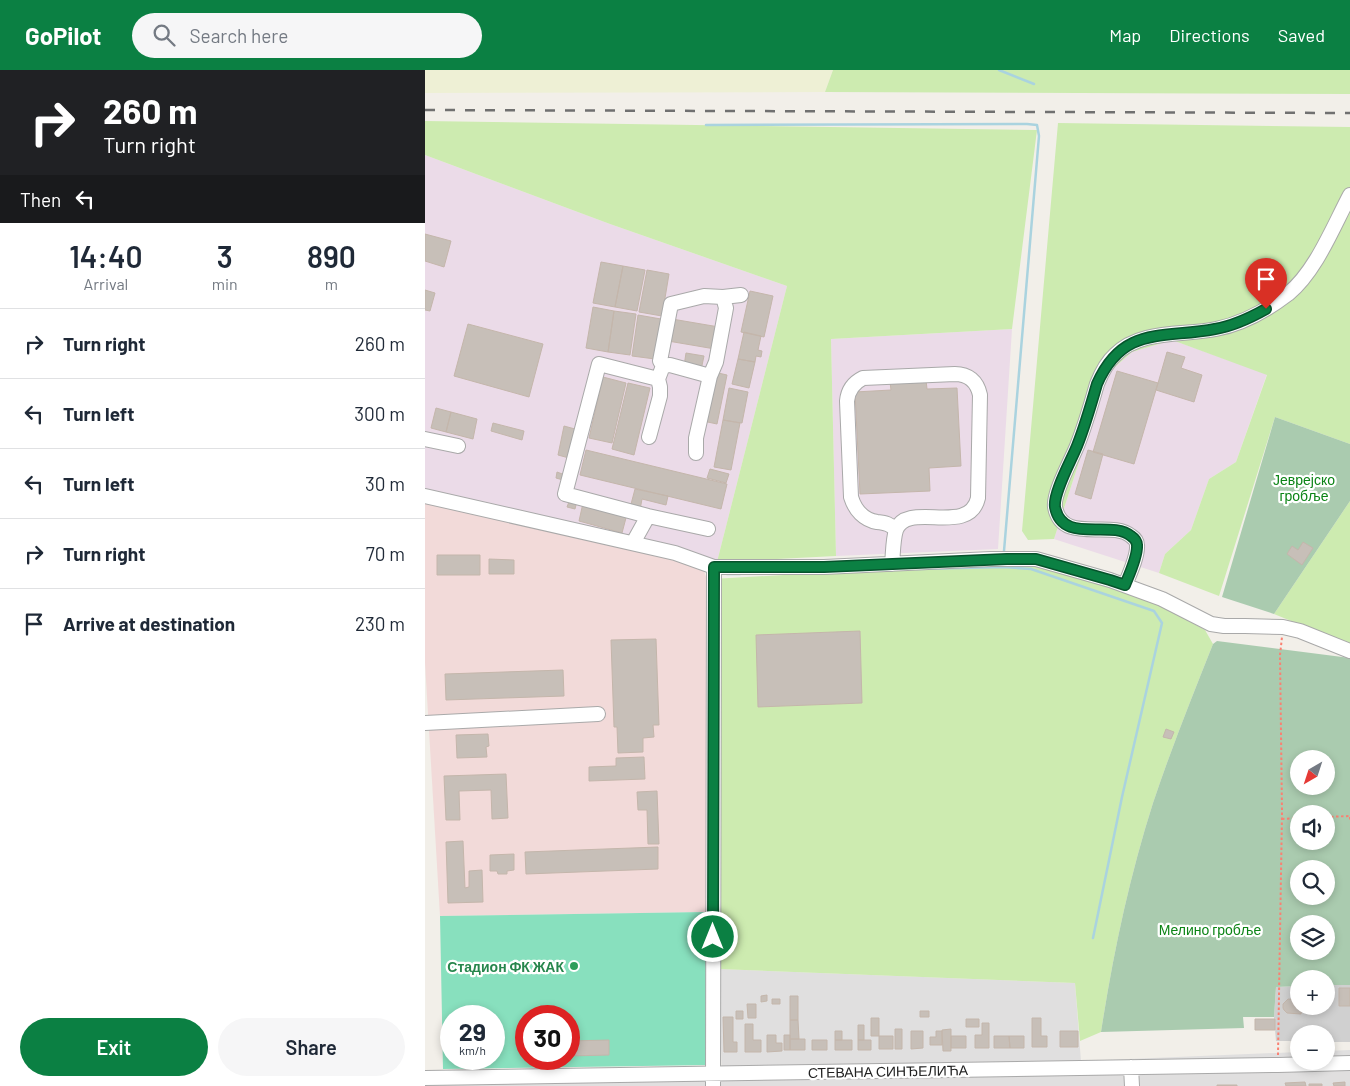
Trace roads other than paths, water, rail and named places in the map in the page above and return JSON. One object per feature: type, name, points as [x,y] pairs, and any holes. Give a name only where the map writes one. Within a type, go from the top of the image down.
[{"type":"street","points":[[1125,585],[1136,552],[1136,540],[1121,530],[1071,527],[1059,517],[1055,508],[1056,494],[1077,446],[1100,375],[1115,354],[1136,342],[1153,336],[1218,329],[1243,320],[1276,302],[1294,289],[1311,269],[1350,195]]},
{"type":"street","points":[[649,437],[660,396],[660,360],[671,304],[704,296],[723,297],[741,295]]},
{"type":"street","points":[[696,453],[697,438],[710,376],[716,362],[726,308],[723,297]]},
{"type":"street","points":[[709,529],[648,516],[565,494],[599,364],[661,372],[670,365],[710,376]]},
{"type":"street","points":[[892,564],[896,530],[901,523],[910,518],[963,516],[972,511],[977,503],[980,394],[975,384],[968,377],[955,374],[863,378],[854,384],[849,392],[847,402],[851,498],[859,512],[867,518],[891,525],[896,530]]},
{"type":"street","points":[[425,439],[458,446]]},
{"type":"street","points":[[425,496],[675,553],[714,567],[824,567],[1036,559],[1125,585],[1162,599],[1211,624],[1283,627],[1300,631],[1350,651]]},
{"type":"street","points":[[633,543],[648,516]]},
{"type":"street","points":[[713,1080],[714,567]]},
{"type":"street","points":[[425,723],[598,714]]},
{"type":"street","name":"СТЕВАНА СИНЂЕЛИЋА","points":[[425,1078],[713,1080],[1350,1062]]},
{"type":"street","points":[[1131,1068],[1132,1086]]},
{"type":"waterway","points":[[999,70],[1034,84]]},
{"type":"waterway","points":[[706,125],[1037,125],[1039,136],[1004,551]]},
{"type":"waterway","points":[[1004,565],[1004,567],[1031,569],[1154,611],[1162,623],[1122,797],[1093,938]]},
{"type":"waterway","points":[[916,569],[1004,567]]},
{"type":"waterway","points":[[727,574],[740,574]]},
{"type":"railway","points":[[425,110],[1350,113]]},
{"type":"place","name":"Стадион ФК ЖАК","points":[[574,966]]},
{"type":"park label","name":"Јеврејско гробље","points":[[1304,488]]},
{"type":"park label","name":"Мелино гробље","points":[[1210,929]]}]
